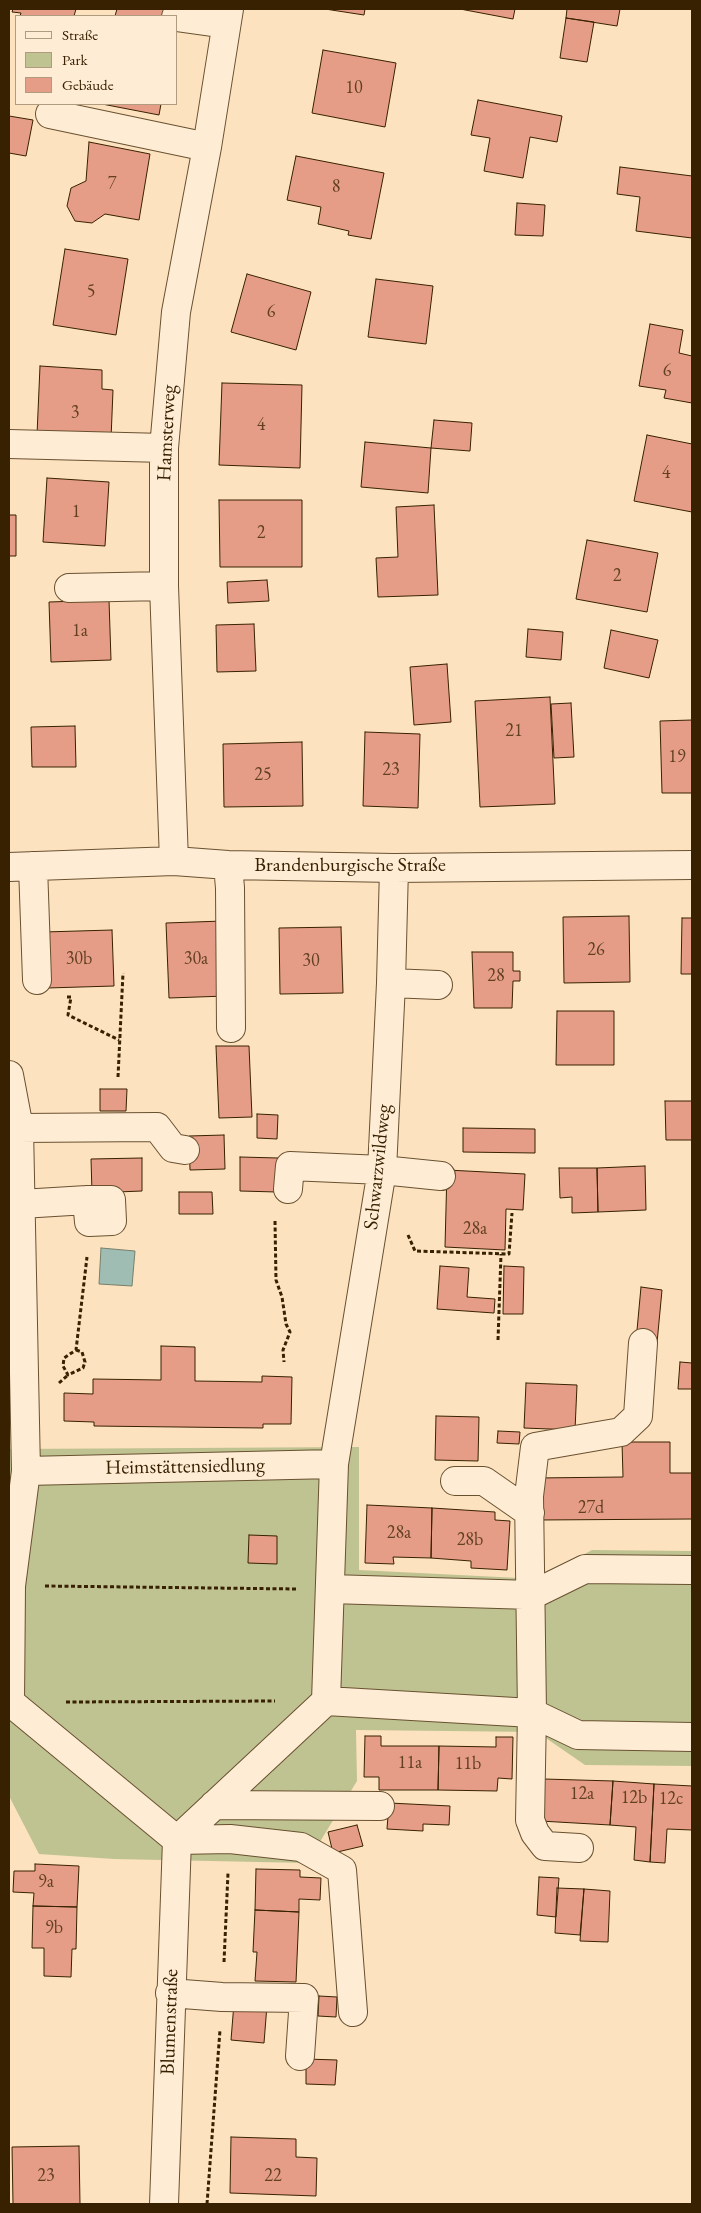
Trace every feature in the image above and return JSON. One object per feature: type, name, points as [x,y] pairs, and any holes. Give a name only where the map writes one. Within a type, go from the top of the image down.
[{"type":"street","points":[[178,16],[227,17]]},
{"type":"street","name":"Hamsterweg","points":[[174,861],[164,586],[164,448],[176,312],[207,147],[227,17]]},
{"type":"street","points":[[50,114],[207,147]]},
{"type":"street","points":[[9,444],[164,448]]},
{"type":"street","points":[[69,588],[164,586]]},
{"type":"street","name":"Brandenburgische Straße","points":[[21,866],[174,861],[228,866],[394,868],[692,865]]},
{"type":"street","points":[[21,866],[36,980]]},
{"type":"street","points":[[228,866],[230,888],[231,1028]]},
{"type":"street","name":"Schwarzwildweg","points":[[334,1464],[382,1170],[391,983],[394,868]]},
{"type":"street","points":[[391,983],[438,985]]},
{"type":"street","points":[[9,1075],[19,1128],[21,1204],[16,1374],[26,1471],[10,1586],[10,1702],[177,1840],[230,1839],[301,1847],[342,1870],[353,2012]]},
{"type":"street","points":[[19,1128],[157,1127],[173,1148],[185,1150]]},
{"type":"street","points":[[289,1167],[382,1170],[441,1176]]},
{"type":"street","points":[[21,1204],[88,1211]]},
{"type":"street","points":[[579,1848],[545,1846],[535,1833],[530,1820],[532,1595],[529,1496],[535,1447],[621,1432],[638,1416],[643,1343]]},
{"type":"street","points":[[177,1840],[326,1701],[334,1464]]},
{"type":"street","name":"Heimstättensiedlung","points":[[26,1471],[334,1464]]},
{"type":"street","points":[[455,1481],[484,1481],[530,1513]]},
{"type":"street","points":[[330,1589],[532,1595],[585,1569],[692,1570]]},
{"type":"street","points":[[326,1701],[532,1713],[578,1735],[692,1737]]},
{"type":"street","points":[[214,1805],[380,1806]]},
{"type":"street","name":"Blumenstraße","points":[[164,2204],[170,1993],[177,1840]]},
{"type":"street","points":[[170,1993],[222,1997],[304,1998],[300,2056]]},
{"type":"path","points":[[118,1077],[123,973]]},
{"type":"path","points":[[36,980],[37,999],[71,997],[68,1015],[119,1040]]},
{"type":"path","points":[[284,1362],[283,1350],[290,1332],[286,1324],[282,1297],[276,1280],[274,1202],[289,1167]]},
{"type":"path","points":[[76,1350],[82,1352],[85,1362],[82,1368],[68,1375],[63,1366],[64,1358],[76,1350],[86,1280],[88,1211]]},
{"type":"path","points":[[407,1233],[415,1251],[509,1254],[512,1213]]},
{"type":"path","points":[[498,1340],[501,1254]]},
{"type":"path","points":[[10,1586],[330,1589]]},
{"type":"path","points":[[10,1702],[326,1701]]},
{"type":"green space","points":[[359,1447],[359,1570],[539,1579],[592,1550],[692,1551],[692,1766],[585,1765],[537,1732],[356,1730],[357,1781],[307,1863],[114,1859],[39,1854],[9,1796],[9,1449]]},
{"type":"water","points":[[101,1248],[135,1251],[132,1286],[99,1284]]},
{"type":"building","points":[[13,9],[76,9],[74,15],[20,15],[21,13],[12,12]]},
{"type":"building","points":[[117,9],[164,9],[163,15],[115,15]]},
{"type":"building","points":[[325,9],[365,9],[364,15]]},
{"type":"building","points":[[460,9],[515,9],[513,19]]},
{"type":"building","points":[[567,9],[620,9],[617,26],[566,18]]},
{"type":"building","points":[[566,18],[594,22],[587,62],[560,58]]},
{"type":"building","points":[[323,50],[396,63],[385,127],[312,113]]},
{"type":"building","points":[[478,100],[562,116],[557,142],[530,137],[523,178],[484,171],[490,138],[471,135]]},
{"type":"building","points":[[107,105],[161,105],[159,115]]},
{"type":"building","points":[[9,116],[33,120],[26,156],[9,153]]},
{"type":"building","points":[[89,142],[150,154],[139,220],[105,214],[92,223],[75,221],[67,206],[71,188],[86,181]]},
{"type":"building","points":[[296,156],[384,173],[371,239],[348,235],[349,231],[318,224],[321,207],[287,200]]},
{"type":"building","points":[[620,167],[692,176],[692,238],[636,231],[640,197],[617,194]]},
{"type":"building","points":[[517,203],[545,205],[543,236],[515,235]]},
{"type":"building","points":[[65,249],[128,259],[116,335],[53,325]]},
{"type":"building","points":[[247,274],[311,292],[296,350],[231,332]]},
{"type":"building","points":[[376,279],[433,286],[426,344],[368,337]]},
{"type":"building","points":[[650,324],[683,330],[679,353],[692,356],[692,403],[664,398],[666,390],[639,386]]},
{"type":"building","points":[[40,366],[102,370],[102,389],[113,390],[111,439],[37,435]]},
{"type":"building","points":[[222,383],[302,385],[300,468],[219,465]]},
{"type":"building","points":[[434,420],[472,423],[470,451],[431,448]]},
{"type":"building","points":[[647,435],[692,444],[692,512],[634,501]]},
{"type":"building","points":[[365,442],[431,448],[428,493],[361,487]]},
{"type":"building","points":[[47,478],[109,482],[105,546],[43,542]]},
{"type":"building","points":[[219,500],[302,500],[302,567],[220,567]]},
{"type":"building","points":[[434,505],[438,595],[378,597],[376,558],[398,557],[396,507]]},
{"type":"building","points":[[9,515],[16,515],[16,556],[9,556]]},
{"type":"building","points":[[587,540],[658,553],[647,612],[576,599]]},
{"type":"building","points":[[267,580],[269,601],[228,603],[227,582]]},
{"type":"building","points":[[109,600],[111,660],[51,662],[49,602]]},
{"type":"building","points":[[254,624],[256,671],[217,672],[216,625]]},
{"type":"building","points":[[528,629],[563,632],[561,660],[526,657]]},
{"type":"building","points":[[611,630],[658,640],[649,678],[604,668]]},
{"type":"building","points":[[447,664],[451,722],[414,725],[410,667]]},
{"type":"building","points":[[550,697],[555,804],[480,807],[475,701]]},
{"type":"building","points":[[571,703],[574,757],[554,758],[551,704]]},
{"type":"building","points":[[692,720],[692,793],[662,793],[660,721]]},
{"type":"building","points":[[75,726],[76,767],[32,767],[31,727]]},
{"type":"building","points":[[365,732],[420,734],[418,808],[363,806]]},
{"type":"building","points":[[302,742],[303,806],[224,807],[223,744]]},
{"type":"building","points":[[629,916],[630,982],[564,983],[563,917]]},
{"type":"building","points":[[682,918],[692,918],[692,974],[681,974]]},
{"type":"building","points":[[223,921],[226,996],[169,998],[166,923]]},
{"type":"building","points":[[341,927],[343,993],[280,994],[279,928]]},
{"type":"building","points":[[112,930],[114,986],[47,988],[44,932]]},
{"type":"building","points":[[472,952],[513,952],[513,971],[520,971],[520,981],[513,981],[512,1008],[474,1008]]},
{"type":"building","points":[[557,1011],[614,1011],[614,1065],[556,1065]]},
{"type":"building","points":[[216,1046],[249,1046],[252,1117],[219,1118]]},
{"type":"building","points":[[100,1089],[127,1089],[126,1111],[100,1111]]},
{"type":"building","points":[[665,1101],[692,1101],[692,1140],[666,1140]]},
{"type":"building","points":[[257,1114],[278,1115],[277,1139],[257,1138]]},
{"type":"building","points":[[463,1128],[535,1129],[535,1153],[463,1152]]},
{"type":"building","points":[[224,1135],[225,1169],[190,1170],[189,1136]]},
{"type":"building","points":[[240,1157],[278,1158],[277,1192],[240,1191]]},
{"type":"building","points":[[142,1158],[142,1191],[92,1193],[91,1159]]},
{"type":"building","points":[[645,1166],[646,1210],[598,1212],[597,1168]]},
{"type":"building","points":[[559,1168],[597,1168],[598,1212],[572,1213],[572,1197],[560,1198]]},
{"type":"building","points":[[447,1170],[525,1174],[523,1210],[506,1209],[505,1250],[445,1247]]},
{"type":"building","points":[[179,1192],[212,1192],[213,1214],[179,1214]]},
{"type":"building","points":[[440,1266],[469,1268],[467,1297],[495,1299],[494,1313],[437,1309]]},
{"type":"building","points":[[504,1266],[524,1267],[523,1314],[503,1314]]},
{"type":"building","points":[[641,1287],[662,1290],[657,1343],[636,1341]]},
{"type":"building","points":[[161,1346],[195,1347],[195,1381],[262,1382],[262,1376],[292,1377],[291,1424],[263,1424],[263,1428],[94,1426],[94,1422],[64,1421],[64,1393],[93,1394],[93,1379],[161,1380]]},
{"type":"building","points":[[680,1362],[692,1363],[692,1389],[678,1389]]},
{"type":"building","points":[[526,1383],[577,1385],[575,1430],[524,1428]]},
{"type":"building","points":[[436,1416],[479,1417],[478,1461],[435,1460]]},
{"type":"building","points":[[498,1431],[520,1432],[519,1444],[497,1443]]},
{"type":"building","points":[[622,1442],[670,1442],[670,1473],[692,1473],[692,1519],[538,1520],[537,1478],[623,1477]]},
{"type":"building","points":[[367,1505],[432,1508],[431,1558],[393,1557],[394,1564],[365,1563]]},
{"type":"building","points":[[432,1508],[495,1512],[495,1520],[510,1521],[507,1570],[471,1568],[471,1561],[431,1558]]},
{"type":"building","points":[[249,1535],[277,1536],[277,1564],[248,1563]]},
{"type":"building","points":[[365,1736],[381,1736],[381,1746],[439,1746],[438,1790],[379,1790],[379,1777],[364,1777]]},
{"type":"building","points":[[496,1737],[513,1737],[512,1779],[498,1778],[497,1791],[438,1790],[439,1746],[496,1747]]},
{"type":"building","points":[[544,1779],[613,1781],[610,1825],[540,1821]]},
{"type":"building","points":[[613,1781],[654,1784],[650,1862],[634,1860],[636,1827],[610,1825]]},
{"type":"building","points":[[654,1784],[692,1786],[692,1830],[667,1829],[665,1863],[650,1862]]},
{"type":"building","points":[[389,1803],[450,1806],[449,1825],[423,1824],[423,1831],[387,1829]]},
{"type":"building","points":[[357,1825],[363,1846],[333,1853],[328,1832]]},
{"type":"building","points":[[35,1864],[79,1866],[77,1907],[33,1906],[34,1893],[13,1892],[14,1871],[35,1871]]},
{"type":"building","points":[[256,1869],[300,1870],[300,1877],[321,1878],[320,1900],[299,1899],[299,1912],[255,1910]]},
{"type":"building","points":[[539,1877],[559,1878],[556,1917],[537,1915]]},
{"type":"building","points":[[557,1888],[584,1889],[580,1935],[555,1933]]},
{"type":"building","points":[[584,1889],[610,1891],[608,1942],[580,1941]]},
{"type":"building","points":[[33,1906],[77,1907],[76,1949],[72,1949],[71,1977],[44,1976],[44,1948],[32,1948]]},
{"type":"building","points":[[255,1910],[299,1912],[296,1982],[255,1981],[257,1952],[253,1952]]},
{"type":"building","points":[[319,1996],[337,1997],[336,2017],[318,2016]]},
{"type":"building","points":[[234,2003],[267,2005],[264,2043],[231,2040]]},
{"type":"building","points":[[306,2059],[337,2060],[335,2085],[306,2084]]},
{"type":"building","points":[[231,2137],[296,2139],[296,2157],[317,2158],[316,2196],[230,2193]]},
{"type":"building","points":[[79,2146],[80,2204],[13,2204],[12,2147]]}]
